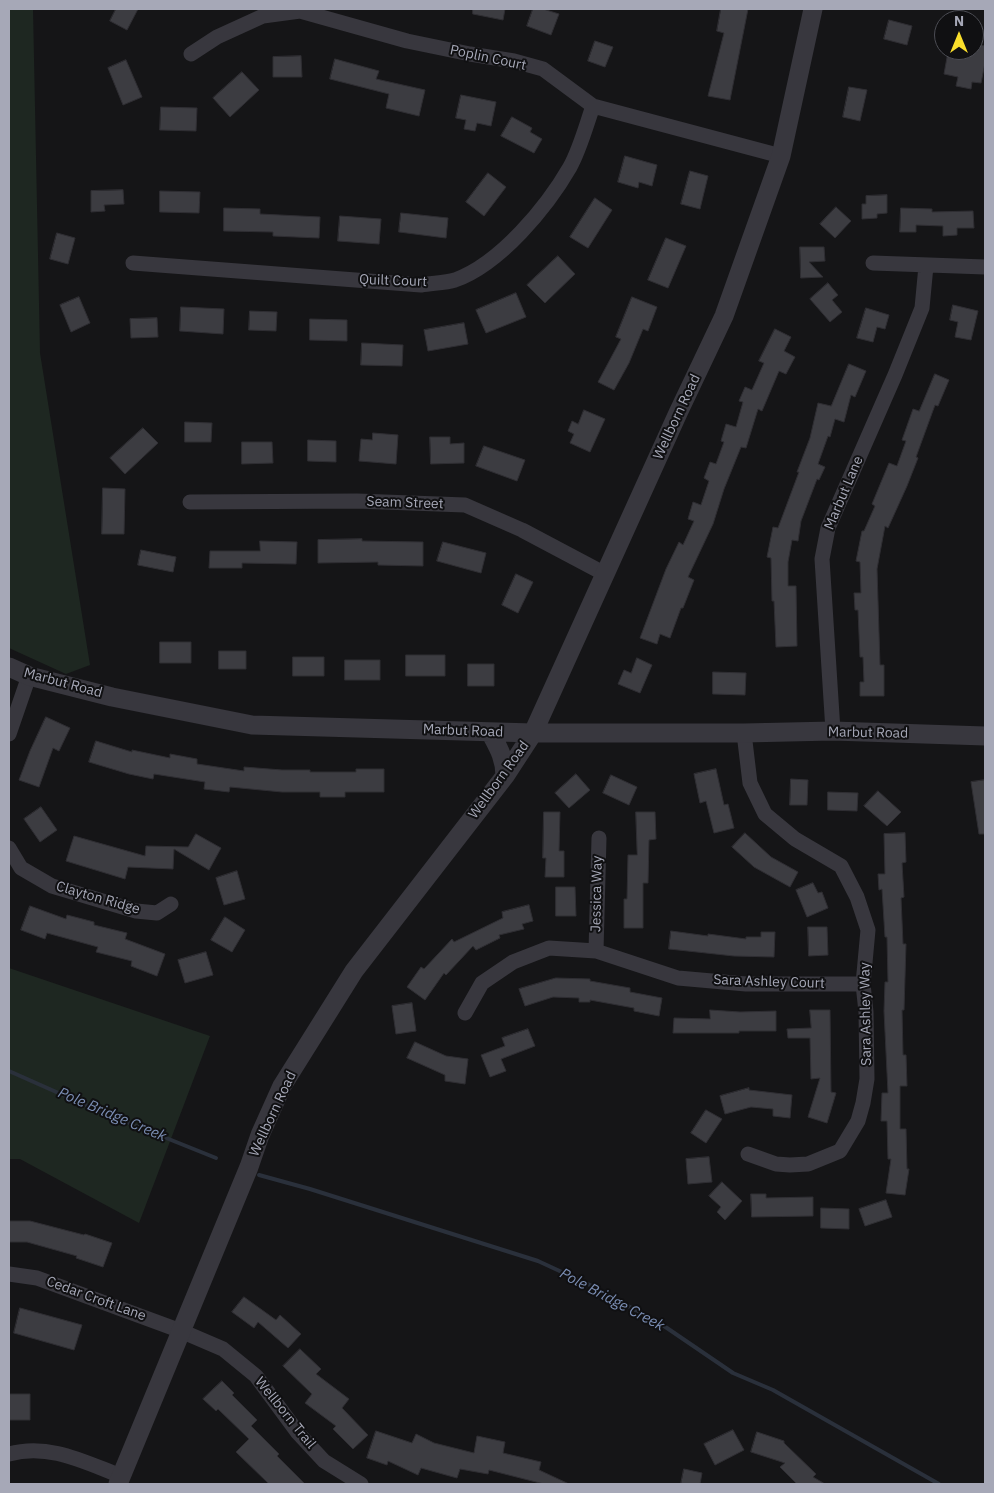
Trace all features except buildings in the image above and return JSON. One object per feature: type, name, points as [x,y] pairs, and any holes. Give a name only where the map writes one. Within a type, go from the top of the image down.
[{"type":"street","name":"Wellborn Road","points":[[120,1480],[249,1167],[260,1135],[282,1086],[354,971],[505,776],[533,733],[724,316],[782,156],[813,9]]},
{"type":"street","name":"Poplin Court","points":[[191,54],[217,37],[263,16],[300,11],[407,41],[514,61],[542,69],[593,106],[782,156]]},
{"type":"street","name":"Quilt Court","points":[[133,263],[421,285],[455,280],[487,263],[513,240],[550,198],[571,165],[593,106]]},
{"type":"street","points":[[873,263],[985,267]]},
{"type":"street","name":"Marbut Lane","points":[[833,731],[822,559],[828,528],[922,308],[926,266]]},
{"type":"street","name":"Seam Street","points":[[190,502],[357,501],[465,506],[522,530],[605,574]]},
{"type":"street","name":"Marbut Road","points":[[9,667],[29,676],[112,697],[252,725],[533,733],[833,731],[985,736]]},
{"type":"street","points":[[9,734],[29,676]]},
{"type":"street","points":[[490,732],[502,753],[505,763],[505,776]]},
{"type":"street","name":"Sara Ashley Way","points":[[744,733],[750,783],[765,814],[796,839],[841,866],[857,897],[868,930],[863,984],[866,1012],[867,1079],[858,1121],[840,1151],[808,1164],[776,1164],[748,1154]]},
{"type":"street","name":"Jessica Way","points":[[596,951],[599,838]]},
{"type":"street","name":"Clayton Ridge","points":[[9,848],[21,868],[52,886],[136,911],[156,913],[171,904]]},
{"type":"street","name":"Sara Ashley Court","points":[[465,1013],[482,983],[513,962],[549,948],[596,951],[678,978],[746,984],[863,984]]},
{"type":"street","name":"Cedar Croft Lane","points":[[9,1274],[37,1278],[181,1331]]},
{"type":"street","name":"Wellborn Trail","points":[[181,1331],[223,1349],[256,1376],[298,1433],[324,1461],[361,1484]]},
{"type":"street","points":[[9,1454],[20,1451],[42,1450],[68,1455],[120,1480]]},
{"type":"shaded area","points":[[9,9],[33,9],[40,353],[90,665],[66,674],[9,648]]},
{"type":"shaded area","points":[[9,968],[210,1036],[139,1223],[20,1159],[9,1159]]},
{"type":"waterway","name":"Pole Bridge Creek","points":[[9,1071],[99,1111],[216,1158]]},
{"type":"waterway","name":"Pole Bridge Creek","points":[[259,1175],[310,1189],[538,1261],[592,1286],[664,1326],[733,1373],[773,1390],[939,1484]]}]
